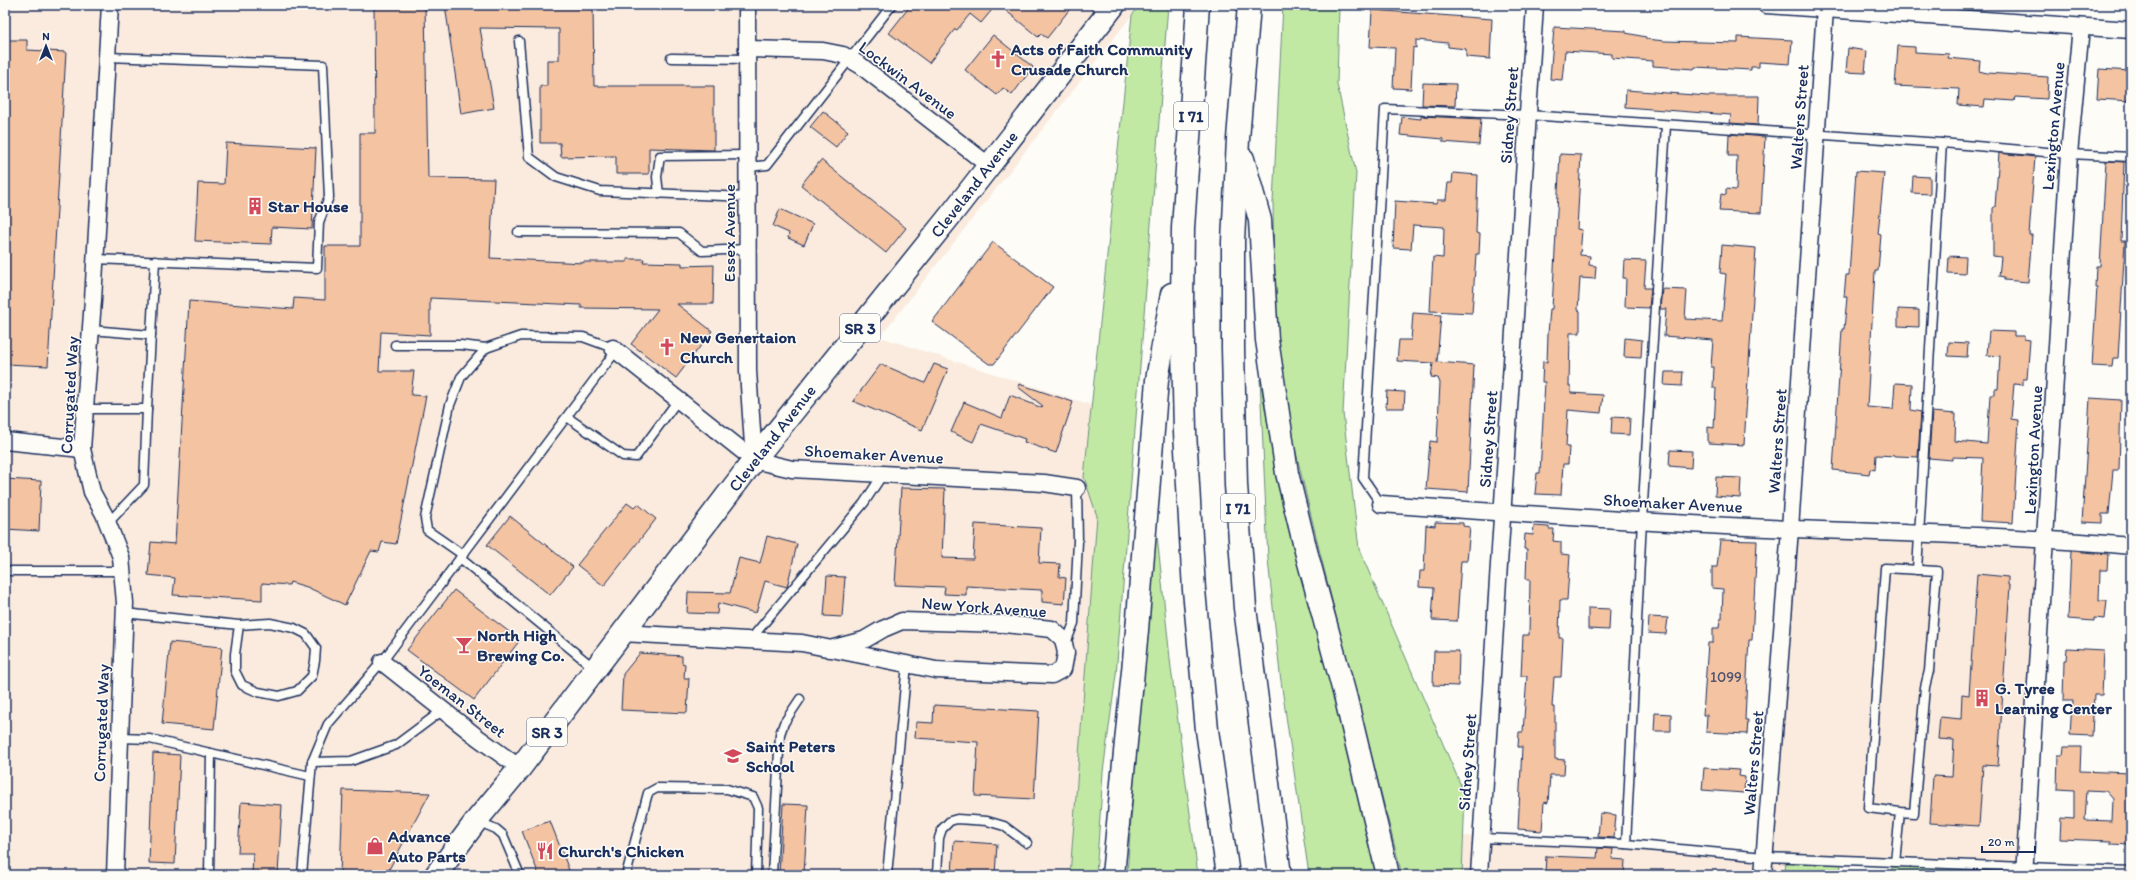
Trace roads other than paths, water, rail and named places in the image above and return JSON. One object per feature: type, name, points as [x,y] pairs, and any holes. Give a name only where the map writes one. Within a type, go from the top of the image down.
[{"type":"main road","name":"I 71","points":[[1198,5],[1183,228],[1182,304],[1185,432],[1194,590],[1207,730],[1228,875]]},
{"type":"main road","name":"I 71","points":[[1249,5],[1238,139],[1233,250],[1236,485],[1245,608],[1280,875]]},
{"type":"main road","name":"Cleveland Avenue","points":[[436,875],[476,821],[520,768],[754,460],[953,212],[1105,8]]},
{"type":"main road","points":[[1238,139],[1260,220],[1267,340],[1287,473],[1307,555],[1346,699],[1388,875]]},
{"type":"main road","points":[[1113,875],[1137,630],[1157,380],[1183,228]]},
{"type":"street","name":"Corrugated Way","points":[[110,5],[91,330],[82,449],[92,492],[108,523],[121,557],[124,613],[115,875]]},
{"type":"street","name":"Essex Avenue","points":[[747,5],[748,371],[754,460]]},
{"type":"street","name":"Sidney Street","points":[[1479,875],[1535,5]]},
{"type":"street","points":[[1766,5],[2131,30]]},
{"type":"street","name":"Walters Street","points":[[1763,875],[1790,529],[1825,9]]},
{"type":"street","name":"Lexington Avenue","points":[[2025,871],[2069,154],[2081,27]]},
{"type":"street","name":"Lockwin Avenue","points":[[748,54],[823,51],[843,55],[988,165]]},
{"type":"street","name":"Shoemaker Avenue","points":[[615,349],[754,460],[792,469],[1044,483],[1077,488]]},
{"type":"street","points":[[5,441],[82,449]]},
{"type":"street","name":"Shoemaker Avenue","points":[[1381,504],[1502,513],[1790,529],[2046,538],[2131,546]]},
{"type":"street","name":"New York Avenue","points":[[622,633],[802,643],[830,649],[936,670],[1052,675],[1063,668],[1066,653],[1063,639],[1052,630],[1004,624],[914,621],[902,621],[883,629],[864,640],[830,649]]},
{"type":"street","name":"Yoeman Street","points":[[382,662],[520,768]]},
{"type":"lane","points":[[658,194],[657,178],[660,156],[748,161],[767,165],[851,60],[892,5]]},
{"type":"lane","points":[[519,41],[529,157],[556,177],[600,191],[748,197]]},
{"type":"lane","points":[[672,58],[748,54]]},
{"type":"lane","points":[[95,258],[317,268],[319,222],[329,197],[323,65],[107,57]]},
{"type":"lane","points":[[1381,504],[1363,478],[1385,110],[1528,115],[1942,143],[2069,154],[2131,157]]},
{"type":"lane","points":[[1626,844],[1642,520],[1666,125]]},
{"type":"lane","points":[[1917,570],[1942,143]]},
{"type":"lane","points":[[518,232],[679,233],[702,251],[748,249]]},
{"type":"lane","points":[[108,523],[144,485],[155,261]]},
{"type":"lane","points":[[91,330],[151,335]]},
{"type":"lane","points":[[302,875],[312,762],[328,724],[382,662],[567,417],[615,349],[582,337],[521,336],[486,348],[462,345],[395,345]]},
{"type":"lane","points":[[486,348],[461,377],[450,405],[425,518],[427,530],[461,556],[595,669]]},
{"type":"lane","points":[[567,417],[623,456],[636,457],[678,400]]},
{"type":"lane","points":[[86,408],[147,409]]},
{"type":"lane","points":[[750,640],[864,504],[883,474]]},
{"type":"lane","points":[[1064,646],[1074,623],[1078,541],[1077,488]]},
{"type":"lane","points":[[1885,568],[1937,571],[1929,671],[1924,687],[1914,813],[1900,812],[1868,808],[1885,568]]},
{"type":"lane","points":[[5,571],[122,572]]},
{"type":"lane","points":[[124,613],[239,625],[270,623],[294,628],[306,634],[316,648],[312,676],[297,691],[279,696],[258,692],[242,685],[235,672],[235,654],[239,625]]},
{"type":"lane","points":[[886,875],[907,664]]},
{"type":"lane","points":[[772,875],[780,734],[784,723],[800,699]]},
{"type":"lane","points":[[312,762],[351,761],[396,744],[443,710]]},
{"type":"lane","points":[[120,738],[150,739],[310,776]]},
{"type":"lane","points":[[209,875],[211,753]]},
{"type":"lane","points":[[626,875],[648,793],[653,789],[665,788],[727,789],[753,798],[758,808],[756,875]]},
{"type":"lane","points":[[1895,862],[1900,812]]},
{"type":"lane","points":[[937,875],[939,838],[942,829],[950,821],[957,819],[987,821],[1004,826],[1027,843]]},
{"type":"lane","points":[[476,821],[496,829],[503,835],[520,875]]},
{"type":"lane","points":[[1481,838],[1626,844],[1764,857],[1895,862],[2025,871],[2131,872]]},
{"type":"place","name":"Acts of Faith Community Crusade Church","points":[[998,59]]},
{"type":"place","name":"Star House","points":[[255,206]]},
{"type":"place","name":"New Genertaion Church","points":[[667,347]]},
{"type":"place","name":"North High Brewing Co.","points":[[464,645]]},
{"type":"place","name":"G. Tyree Learning Center","points":[[1982,698]]},
{"type":"place","name":"Saint Peters School","points":[[733,756]]},
{"type":"place","name":"Advance Auto Parts","points":[[375,846]]},
{"type":"place","name":"Church's Chicken","points":[[545,851]]}]
